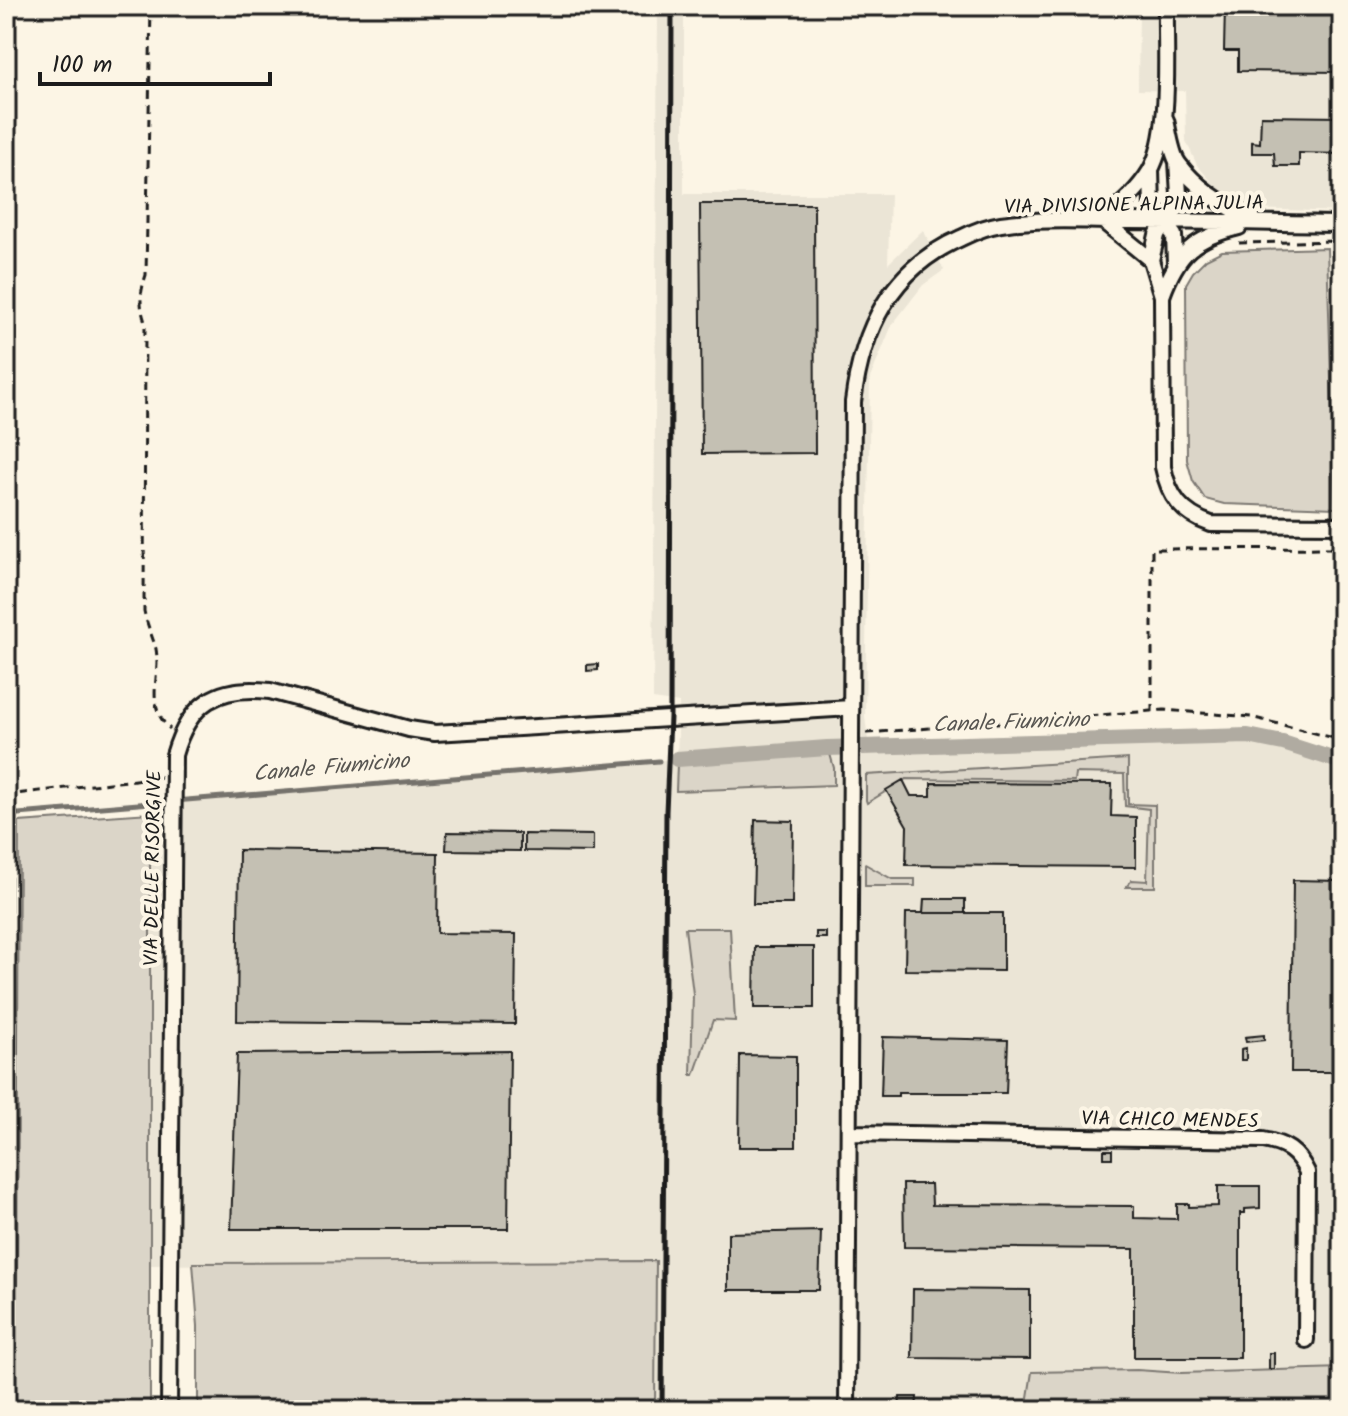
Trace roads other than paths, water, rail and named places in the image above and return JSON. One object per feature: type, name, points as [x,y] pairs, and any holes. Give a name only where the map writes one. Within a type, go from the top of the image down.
[{"type":"street","points":[[1162,296],[1175,263],[1174,235],[1152,209],[1152,168],[1165,116],[1166,6]]},
{"type":"street","points":[[1165,116],[1177,161],[1179,195],[1176,208],[1157,235],[1151,260],[1162,296],[1163,467],[1171,496],[1188,514],[1211,524],[1342,525]]},
{"type":"street","points":[[1177,161],[1224,206],[1259,223]]},
{"type":"street","points":[[1151,260],[1103,221],[1139,188],[1152,168]]},
{"type":"street","name":"VIA DIVISIONE ALPINA JULIA","points":[[851,708],[853,402],[857,365],[869,331],[887,296],[911,270],[953,241],[999,224],[1164,221],[1342,224]]},
{"type":"street","points":[[1175,263],[1197,242],[1212,234],[1259,223]]},
{"type":"street","name":"VIA DELLE RISORGIVE","points":[[169,1410],[173,781],[174,755],[179,736],[194,713],[210,699],[226,691],[247,689],[270,691],[409,729],[435,733],[851,708]]},
{"type":"street","points":[[847,1410],[851,708]]},
{"type":"street","name":"VIA CHICO MENDES","points":[[849,1133],[1263,1140],[1282,1143],[1299,1155],[1307,1172],[1306,1340]]},
{"type":"waterway","name":"Canale Fiumicino","points":[[677,759],[827,748],[1248,736],[1283,743],[1342,762]]},
{"type":"waterway","name":"Canale Fiumicino","points":[[6,815],[659,761]]},
{"type":"waterway","points":[[6,1410],[10,815]]},
{"type":"railway","points":[[662,1410],[666,812],[670,717],[672,6]]}]
